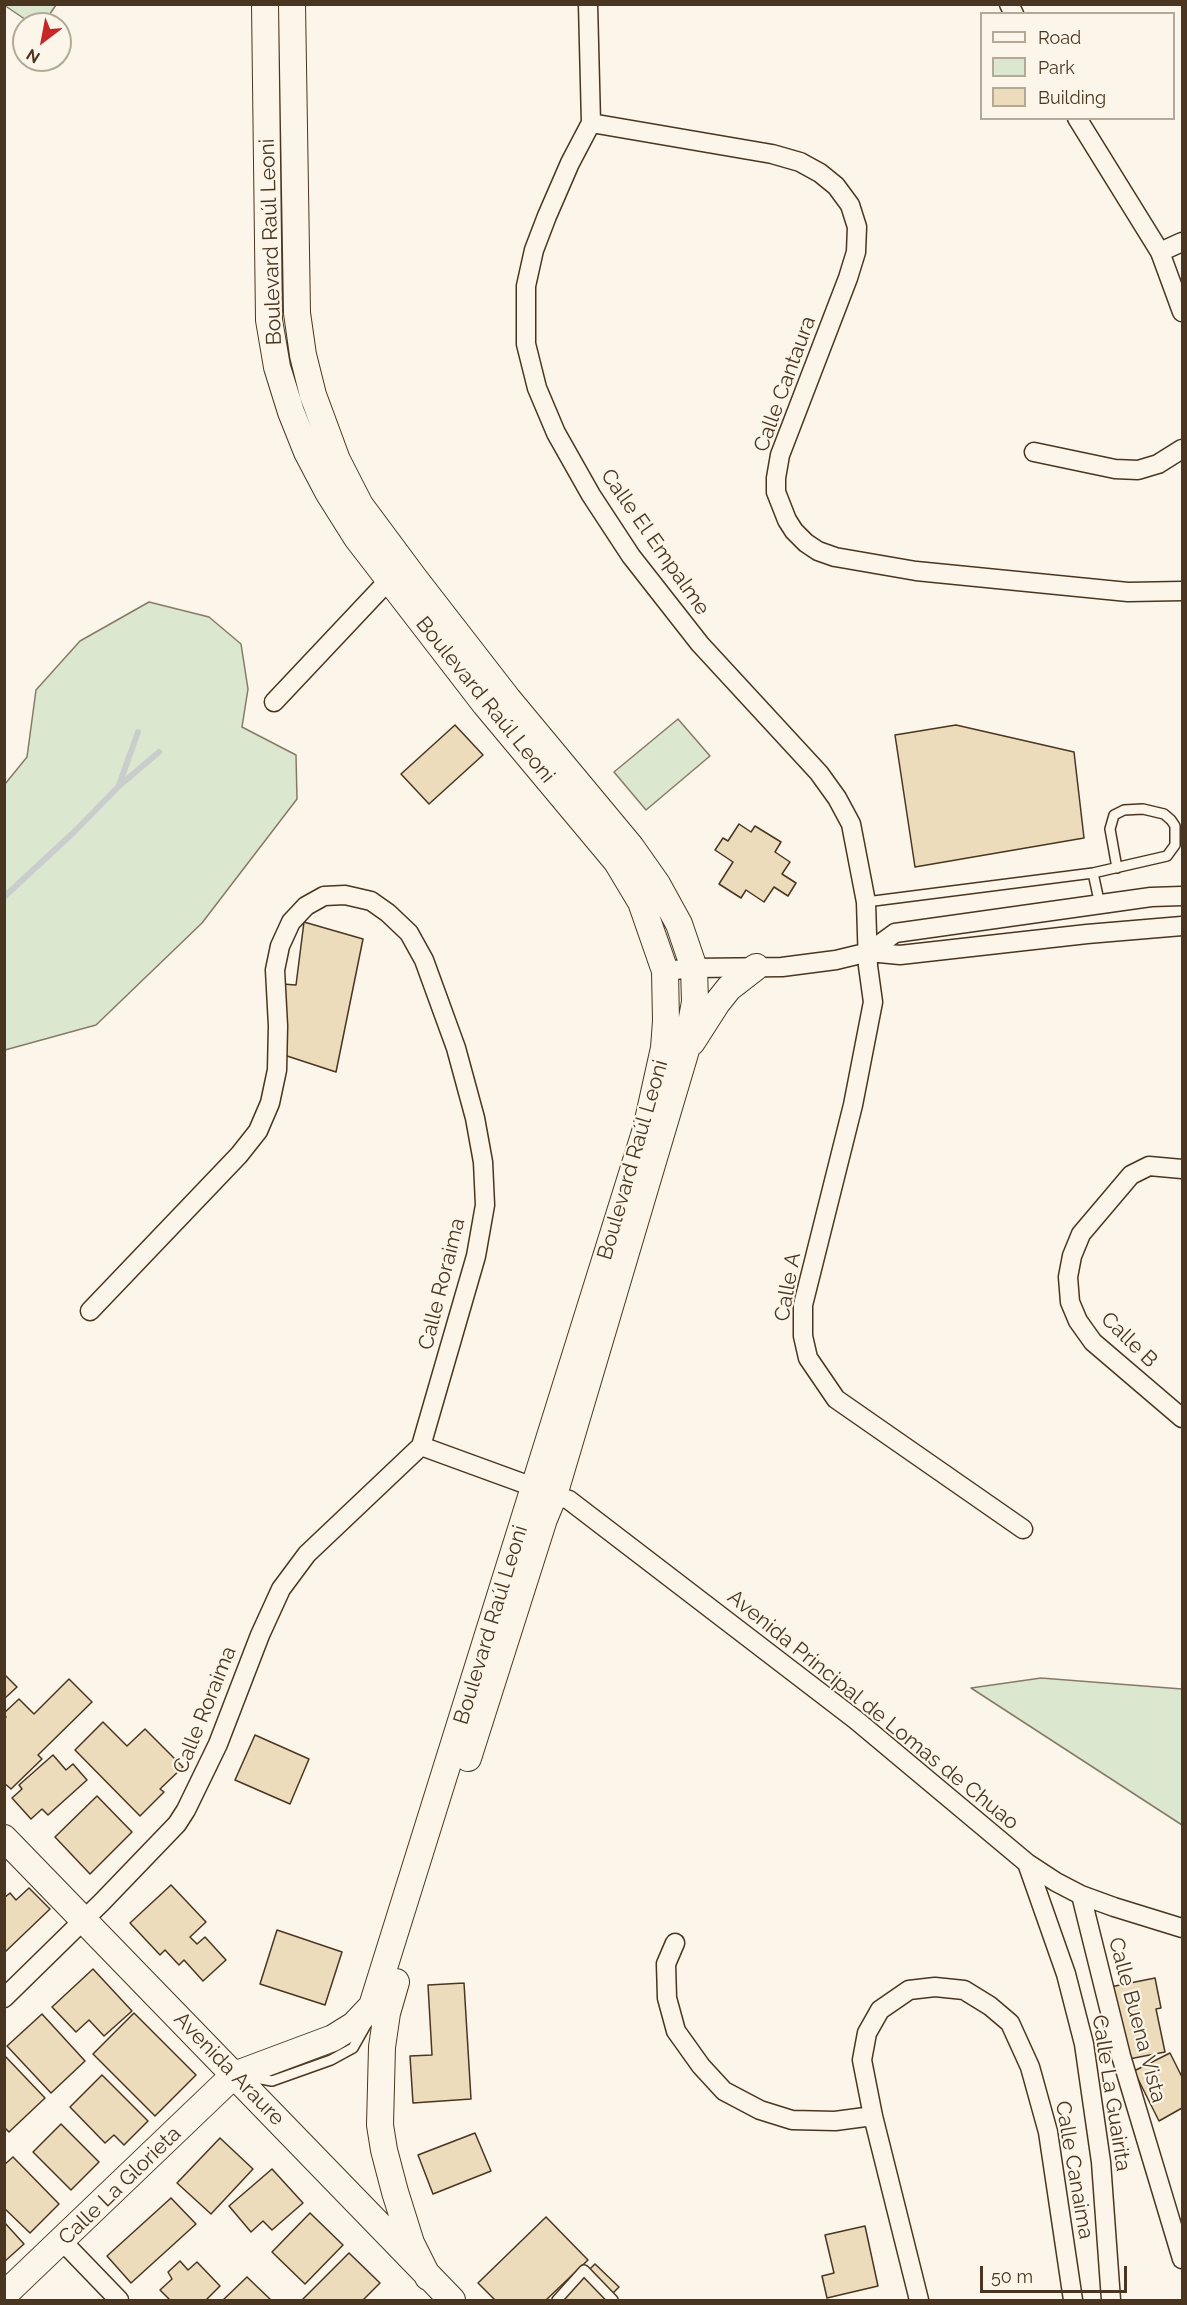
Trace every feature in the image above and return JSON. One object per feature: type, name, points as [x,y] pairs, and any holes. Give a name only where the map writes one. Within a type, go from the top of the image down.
[{"type":"street","name":"Boulevard Raúl Leoni","points":[[265,4],[269,320],[277,367],[291,412],[322,482],[357,538],[493,712],[617,862],[641,902],[665,971],[664,1048],[654,1102],[544,1491],[544,1519],[387,2013],[382,2047],[380,2124],[384,2150],[411,2243],[428,2277]]},
{"type":"street","name":"Boulevard Raúl Leoni","points":[[234,2075],[333,2038],[354,2025],[372,2006],[544,1491],[686,1050],[695,1002],[694,968],[679,924],[657,884],[415,579],[360,505],[337,460],[313,395],[303,355],[297,314],[292,4]]},
{"type":"street","points":[[588,4],[591,123]]},
{"type":"street","points":[[1078,120],[1160,252],[1182,312]]},
{"type":"street","name":"Calle Cantaura","points":[[591,123],[772,154],[800,162],[820,173],[836,186],[850,206],[857,227],[856,252],[780,455],[776,478],[776,492],[787,520],[806,543],[818,551],[835,556],[916,571],[1128,592],[1182,591]]},
{"type":"street","name":"Calle El Empalme","points":[[591,123],[570,163],[547,216],[534,250],[526,286],[526,344],[537,388],[556,433],[591,495],[631,556],[700,644],[819,773],[837,798],[851,824],[866,902],[869,952]]},
{"type":"street","points":[[1160,252],[1182,242]]},
{"type":"street","points":[[1034,452],[1115,469],[1138,470],[1158,464],[1182,449]]},
{"type":"street","points":[[274,702],[388,580]]},
{"type":"street","name":"Calle Roraima","points":[[4,1998],[165,1838],[186,1810],[218,1744],[260,1635],[281,1589],[307,1554],[421,1446],[476,1256],[485,1205],[483,1162],[475,1118],[456,1048],[424,960],[409,933],[371,900],[345,895],[324,896],[306,906],[291,922],[280,946],[275,970],[278,1026],[277,1070],[270,1103],[258,1131],[239,1155],[90,1311]]},
{"type":"street","points":[[869,952],[895,933],[1100,904],[1182,896]]},
{"type":"street","points":[[665,971],[694,968],[782,967],[836,960],[869,952],[900,955],[1087,934],[1182,927]]},
{"type":"street","name":"Calle A","points":[[869,952],[868,966],[873,1002],[853,1105],[803,1305],[802,1336],[808,1358],[836,1399],[1023,1529]]},
{"type":"street","points":[[686,1050],[729,988],[756,967]]},
{"type":"street","name":"Calle B","points":[[1182,1169],[1149,1166],[1131,1175],[1081,1234],[1072,1257],[1068,1277],[1070,1302],[1078,1322],[1093,1342],[1182,1418]]},
{"type":"street","name":"Avenida Principal de Lomas de Chuao","points":[[421,1446],[569,1500],[856,1720],[1027,1863],[1056,1882],[1081,1894],[1182,1928]]},
{"type":"street","name":"Avenida Araure","points":[[4,1838],[452,2301]]},
{"type":"street","name":"Calle La Guairita","points":[[1027,1863],[1066,1974],[1084,2044],[1101,2162],[1111,2301]]},
{"type":"street","name":"Calle Buena Vista","points":[[1081,1894],[1121,2056],[1182,2259]]},
{"type":"street","points":[[675,1943],[666,1964],[666,1976],[667,1998],[676,2031],[701,2067],[724,2091],[760,2110],[792,2120],[835,2121],[873,2116]]},
{"type":"street","name":"Calle Canaima","points":[[919,2301],[873,2116],[862,2060],[867,2033],[880,2010],[909,1990],[935,1987],[964,1990],[990,2006],[1010,2023],[1030,2067],[1048,2132],[1072,2301]]},
{"type":"street","name":"Calle La Glorieta","points":[[4,2295],[63,2242],[234,2075]]},
{"type":"street","points":[[63,2242],[119,2301]]},
{"type":"lane","points":[[866,902],[1093,873],[1117,868],[1167,856],[1175,845],[1175,826],[1171,820],[1164,814],[1143,809],[1124,810],[1114,816],[1110,829],[1117,868]]},
{"type":"lane","points":[[1093,873],[1100,904]]},
{"type":"lane","points":[[556,2301],[584,2270],[613,2301]]},
{"type":"green space","points":[[4,5],[56,5],[51,12],[14,12]]},
{"type":"green space","points":[[149,602],[209,617],[241,644],[248,689],[242,727],[296,755],[297,799],[202,923],[96,1025],[5,1050],[5,784],[27,757],[36,690],[80,641]]},
{"type":"green space","points":[[678,719],[710,756],[646,810],[614,772]]},
{"type":"green space","points":[[1041,1678],[1182,1689],[1182,1825],[971,1688]]},
{"type":"building","points":[[455,725],[483,755],[429,804],[401,774]]},
{"type":"building","points":[[956,725],[1074,752],[1084,838],[915,867],[895,735]]},
{"type":"building","points":[[739,824],[751,832],[755,826],[781,842],[775,852],[790,862],[782,874],[796,883],[788,896],[774,887],[764,902],[746,890],[741,898],[719,884],[733,862],[715,850],[723,838],[728,841]]},
{"type":"building","points":[[304,922],[363,939],[336,1072],[284,1055],[282,984],[296,985]]},
{"type":"building","points":[[4,1674],[17,1687],[4,1699]]},
{"type":"building","points":[[69,1679],[92,1702],[38,1755],[42,1759],[11,1789],[4,1783],[4,1719],[6,1717],[4,1713],[19,1699],[34,1714]]},
{"type":"building","points":[[103,1722],[127,1746],[145,1729],[183,1767],[160,1789],[164,1792],[140,1816],[75,1750]]},
{"type":"building","points":[[255,1735],[309,1759],[290,1804],[235,1780]]},
{"type":"building","points":[[53,1755],[66,1770],[73,1764],[87,1780],[48,1815],[42,1809],[31,1819],[12,1798],[22,1789],[19,1785]]},
{"type":"building","points":[[97,1796],[132,1832],[90,1874],[55,1837]]},
{"type":"building","points":[[171,1885],[206,1922],[190,1937],[197,1944],[205,1937],[226,1960],[203,1981],[184,1960],[179,1965],[165,1950],[160,1955],[130,1923]]},
{"type":"building","points":[[29,1888],[50,1909],[4,1953],[4,1898],[10,1893],[16,1900]]},
{"type":"building","points":[[277,1930],[342,1952],[325,2005],[260,1984]]},
{"type":"building","points":[[93,1969],[132,2011],[104,2036],[89,2020],[76,2032],[52,2007]]},
{"type":"building","points":[[1155,1978],[1161,2008],[1156,2009],[1165,2052],[1124,2060],[1110,1987]]},
{"type":"building","points":[[464,1983],[471,2099],[413,2103],[410,2056],[432,2055],[428,1985]]},
{"type":"building","points":[[134,2013],[196,2075],[155,2116],[93,2054]]},
{"type":"building","points":[[42,2014],[85,2061],[51,2093],[7,2046]]},
{"type":"building","points":[[1170,2053],[1182,2077],[1182,2108],[1159,2121],[1134,2071]]},
{"type":"building","points":[[4,2055],[45,2098],[9,2132],[4,2127]]},
{"type":"building","points":[[102,2075],[148,2121],[124,2145],[114,2135],[105,2143],[70,2107]]},
{"type":"building","points":[[61,2124],[99,2162],[71,2190],[33,2152]]},
{"type":"building","points":[[475,2133],[491,2171],[433,2194],[418,2155]]},
{"type":"building","points":[[220,2138],[253,2169],[211,2214],[177,2183]]},
{"type":"building","points":[[13,2157],[59,2204],[30,2233],[4,2208],[4,2165]]},
{"type":"building","points":[[272,2169],[303,2203],[272,2230],[263,2221],[251,2232],[229,2206]]},
{"type":"building","points":[[171,2198],[196,2224],[131,2283],[107,2256]]},
{"type":"building","points":[[310,2213],[343,2245],[305,2284],[272,2252]]},
{"type":"building","points":[[546,2217],[588,2260],[546,2300],[495,2300],[478,2283]]},
{"type":"building","points":[[4,2222],[24,2244],[4,2262]]},
{"type":"building","points":[[865,2226],[878,2286],[827,2298],[822,2276],[834,2273],[825,2235]]},
{"type":"building","points":[[349,2253],[380,2283],[363,2300],[302,2300]]},
{"type":"building","points":[[180,2261],[188,2270],[197,2262],[220,2286],[206,2300],[170,2300],[160,2290],[172,2279],[168,2272]]},
{"type":"building","points":[[595,2264],[619,2287],[606,2300],[558,2300]]},
{"type":"building","points":[[247,2277],[271,2300],[223,2300]]},
{"type":"waterway","points":[[119,785],[138,732]]},
{"type":"waterway","points":[[4,897],[74,832],[119,786],[159,752]]}]
